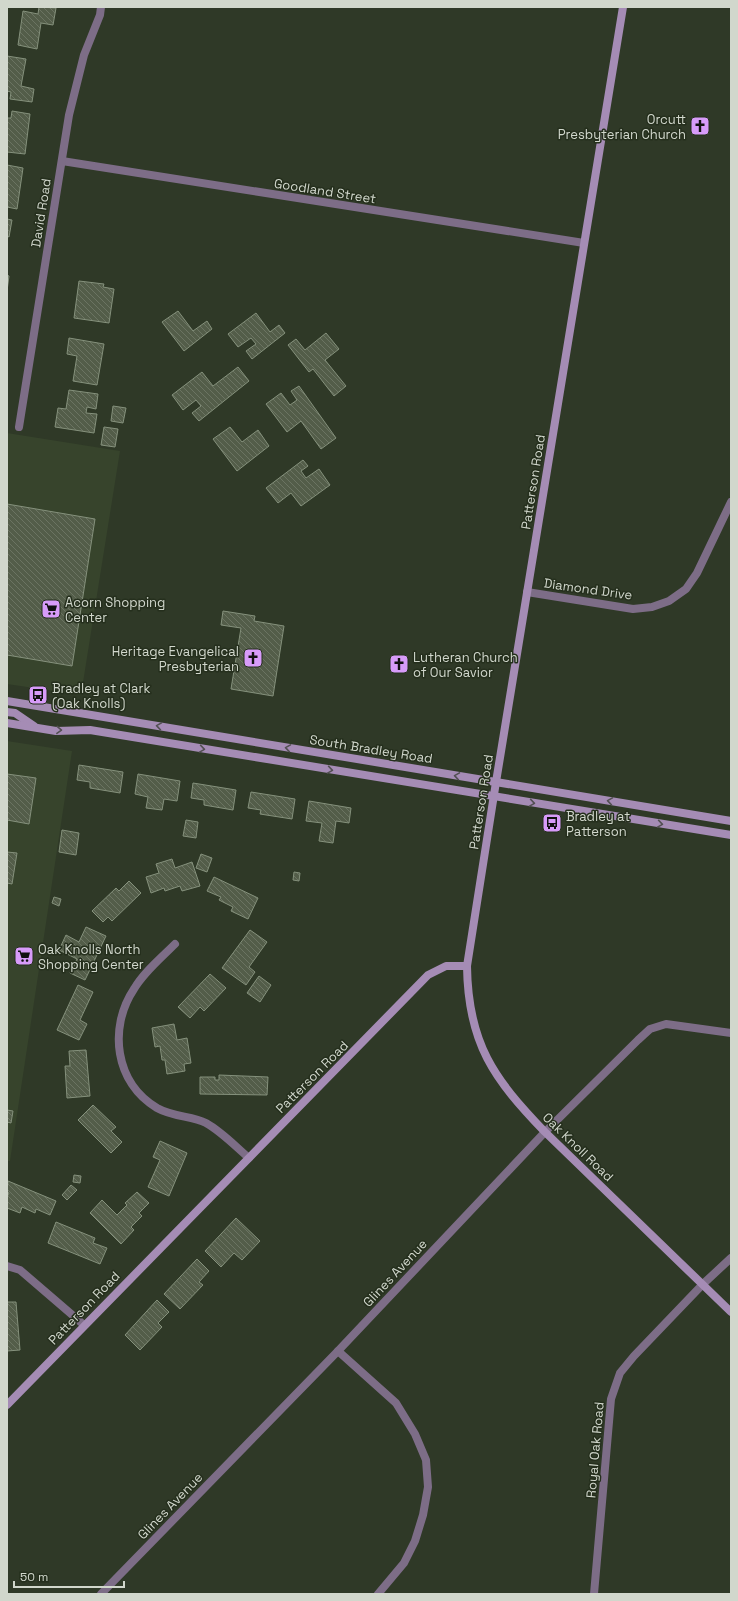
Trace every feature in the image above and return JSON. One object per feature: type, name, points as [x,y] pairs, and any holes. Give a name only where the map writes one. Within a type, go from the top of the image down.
[{"type":"street","name":"David Road","points":[[19,427],[69,115],[84,55],[100,15],[101,7]]},
{"type":"street","name":"Patterson Road","points":[[7,1405],[428,975],[446,966],[467,966],[493,797],[623,7]]},
{"type":"street","name":"Goodland Street","points":[[62,161],[584,244]]},
{"type":"street","name":"Diamond Drive","points":[[527,592],[632,609],[652,607],[669,601],[686,588],[697,572],[731,502]]},
{"type":"street","name":"South Bradley Road","points":[[7,701],[731,821]]},
{"type":"street","points":[[7,712],[15,713],[36,728]]},
{"type":"street","name":"South Bradley Road","points":[[7,723],[56,731],[90,730],[731,835]]},
{"type":"street","points":[[175,944],[134,988],[125,1004],[119,1023],[118,1043],[125,1073],[143,1099],[158,1109],[174,1116],[205,1123],[220,1132],[249,1158]]},
{"type":"street","name":"Oak Knoll Road","points":[[467,966],[467,991],[473,1024],[486,1058],[500,1081],[516,1102],[731,1312]]},
{"type":"street","name":"Glines Avenue","points":[[101,1594],[338,1351],[545,1132],[650,1029],[666,1024],[731,1033]]},
{"type":"street","name":"Royal Oak Road","points":[[594,1594],[611,1399],[620,1373],[703,1284],[731,1258]]},
{"type":"street","points":[[7,1266],[20,1270],[84,1325]]},
{"type":"street","points":[[338,1351],[396,1403],[415,1434],[426,1460],[428,1487],[423,1515],[415,1541],[404,1563],[378,1594]]},
{"type":"shaded area","name":"Acorn Shopping Center","points":[[7,433],[120,451],[81,695],[7,684]]},
{"type":"shaded area","name":"Oak Knolls North Shopping Center","points":[[7,741],[72,751],[10,1161],[7,1161]]},
{"type":"building","points":[[39,7],[56,8],[53,25],[41,23],[37,49],[18,45],[23,11],[38,14]]},
{"type":"building","points":[[7,56],[26,59],[21,86],[34,89],[32,102],[10,99],[11,92],[7,91]]},
{"type":"building","points":[[12,111],[30,114],[25,154],[7,152],[7,118],[11,118]]},
{"type":"building","points":[[7,165],[23,168],[17,209],[7,207]]},
{"type":"building","points":[[7,219],[12,220],[9,237],[7,236]]},
{"type":"building","points":[[7,275],[9,276],[7,291]]},
{"type":"building","points":[[79,281],[104,284],[103,287],[114,289],[109,323],[74,318]]},
{"type":"building","points":[[178,311],[193,331],[207,321],[212,329],[184,351],[162,322]]},
{"type":"building","points":[[256,313],[270,332],[279,325],[285,333],[252,359],[246,351],[256,344],[251,338],[238,347],[228,334]]},
{"type":"building","points":[[326,333],[339,349],[325,360],[346,386],[334,396],[313,369],[309,372],[288,345],[296,339],[305,350]]},
{"type":"building","points":[[69,338],[104,344],[97,385],[73,381],[77,356],[67,354]]},
{"type":"building","points":[[238,367],[249,381],[199,421],[192,413],[201,406],[196,400],[183,410],[172,395],[202,372],[213,386]]},
{"type":"building","points":[[299,386],[336,438],[321,449],[301,421],[287,432],[266,404],[281,393],[290,405],[297,400],[291,391]]},
{"type":"building","points":[[69,390],[98,394],[96,409],[87,407],[86,413],[97,414],[94,433],[55,427],[58,408],[66,409]]},
{"type":"building","points":[[113,406],[126,408],[123,423],[111,421]]},
{"type":"building","points":[[104,427],[118,429],[115,447],[101,445]]},
{"type":"building","points":[[230,427],[242,442],[258,430],[269,446],[237,471],[213,439]]},
{"type":"building","points":[[303,460],[308,466],[301,471],[306,478],[319,469],[330,485],[301,506],[291,493],[278,503],[266,488]]},
{"type":"building","points":[[7,504],[95,519],[72,666],[7,655]]},
{"type":"building","points":[[223,611],[255,616],[254,621],[284,626],[273,696],[231,689],[241,628],[221,625]]},
{"type":"building","points":[[79,765],[123,772],[120,793],[90,788],[90,782],[77,780]]},
{"type":"building","points":[[7,774],[36,778],[29,824],[7,820]]},
{"type":"building","points":[[138,774],[180,781],[177,801],[164,799],[162,810],[146,808],[148,797],[135,794]]},
{"type":"building","points":[[193,783],[236,790],[233,810],[204,805],[204,800],[191,798]]},
{"type":"building","points":[[251,792],[295,799],[292,819],[260,814],[261,810],[248,808]]},
{"type":"building","points":[[309,801],[351,808],[349,823],[336,821],[333,843],[319,841],[322,823],[306,821]]},
{"type":"building","points":[[186,820],[198,822],[196,838],[183,836]]},
{"type":"building","points":[[62,830],[79,833],[76,855],[59,852]]},
{"type":"building","points":[[7,852],[17,853],[12,884],[7,883]]},
{"type":"building","points":[[201,854],[212,858],[207,872],[196,868]]},
{"type":"building","points":[[172,859],[175,868],[192,862],[200,886],[182,891],[180,886],[165,891],[164,888],[151,893],[146,877],[159,873],[156,864]]},
{"type":"building","points":[[294,872],[300,873],[299,881],[293,880]]},
{"type":"building","points":[[214,877],[258,898],[248,919],[231,911],[233,907],[219,900],[221,897],[207,891]]},
{"type":"building","points":[[129,881],[141,893],[112,921],[108,917],[103,922],[92,911],[116,888],[119,891]]},
{"type":"building","points":[[54,897],[61,899],[59,906],[52,903]]},
{"type":"building","points":[[86,927],[106,936],[85,980],[70,973],[77,959],[59,950],[66,935],[79,942]]},
{"type":"building","points":[[250,930],[267,942],[249,967],[255,972],[246,985],[222,968]]},
{"type":"building","points":[[210,974],[226,988],[204,1011],[200,1007],[190,1018],[178,1007]]},
{"type":"building","points":[[259,976],[271,985],[260,1002],[247,993]]},
{"type":"building","points":[[78,985],[93,992],[80,1020],[87,1024],[79,1040],[57,1030]]},
{"type":"building","points":[[174,1024],[177,1040],[187,1038],[191,1063],[184,1064],[185,1071],[167,1074],[165,1060],[162,1060],[160,1046],[155,1047],[152,1028]]},
{"type":"building","points":[[86,1050],[90,1096],[67,1098],[65,1066],[70,1066],[69,1051]]},
{"type":"building","points":[[219,1075],[268,1077],[267,1095],[200,1094],[200,1077],[215,1077],[215,1080],[219,1080]]},
{"type":"building","points":[[93,1105],[116,1127],[111,1131],[122,1142],[111,1153],[78,1120]]},
{"type":"building","points":[[7,1110],[13,1111],[11,1123],[7,1122]]},
{"type":"building","points":[[160,1141],[187,1153],[169,1196],[148,1187],[160,1160],[153,1157]]},
{"type":"building","points":[[74,1175],[81,1176],[80,1183],[73,1182]]},
{"type":"building","points":[[8,1181],[56,1201],[50,1215],[36,1209],[35,1213],[22,1207],[20,1213],[7,1208],[7,1197],[9,1193],[7,1192]]},
{"type":"building","points":[[71,1185],[77,1190],[67,1200],[62,1195]]},
{"type":"building","points":[[137,1192],[149,1203],[139,1213],[142,1216],[131,1227],[134,1230],[121,1244],[90,1213],[102,1200],[117,1215],[127,1205],[125,1203]]},
{"type":"building","points":[[236,1218],[260,1241],[242,1260],[234,1253],[221,1267],[205,1251]]},
{"type":"building","points":[[56,1222],[95,1238],[93,1243],[107,1248],[100,1264],[48,1243]]},
{"type":"building","points":[[197,1259],[209,1271],[199,1282],[203,1285],[180,1309],[164,1294]]},
{"type":"building","points":[[157,1300],[169,1312],[158,1323],[162,1327],[140,1350],[125,1335]]},
{"type":"building","points":[[7,1302],[16,1302],[20,1350],[7,1351]]},
{"type":"place","name":"Orcutt Presbyterian Church","points":[[700,126]]},
{"type":"place","name":"Acorn Shopping Center","points":[[51,609]]},
{"type":"place","name":"Heritage Evangelical Presbyterian","points":[[253,658]]},
{"type":"place","name":"Lutheran Church of Our Savior","points":[[399,664]]},
{"type":"place","name":"Bradley at Clark (Oak Knolls)","points":[[38,695]]},
{"type":"place","name":"Bradley at Patterson","points":[[552,823]]},
{"type":"place","name":"Oak Knolls North Shopping Center","points":[[24,956]]}]
